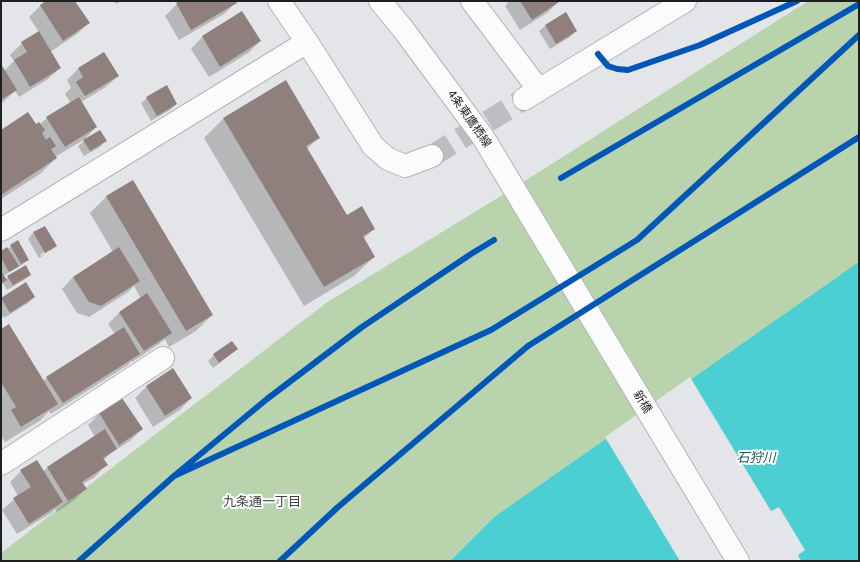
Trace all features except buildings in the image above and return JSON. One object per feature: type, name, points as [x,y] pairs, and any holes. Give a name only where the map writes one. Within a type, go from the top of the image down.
[{"type":"street","points":[[278,1],[307,42],[373,146],[388,159],[405,166],[432,156]]},
{"type":"street","name":"4条東鷹栖線","points":[[380,1],[403,29],[483,137],[547,243]]},
{"type":"street","points":[[472,1],[531,94],[685,1]]},
{"type":"street","points":[[1,230],[307,42]]},
{"type":"street","name":"新橋","points":[[547,243],[738,561]]},
{"type":"street","points":[[1,464],[163,358]]},
{"type":"green space","points":[[808,1],[859,1],[859,268],[633,420],[494,517],[450,561],[1,561],[1,553],[326,303],[514,188]]},
{"type":"water","name":"石狩川","points":[[859,262],[859,561],[450,561],[494,517]]},
{"type":"pier","points":[[690,377],[771,511],[779,507],[805,550],[798,555],[801,561],[680,561],[605,437]]},
{"type":"tunnel","points":[[432,156],[524,99]]},
{"type":"cycle path","points":[[598,54],[608,66],[628,70],[700,45],[797,1]]},
{"type":"cycle path","points":[[561,178],[859,4]]},
{"type":"cycle path","points":[[174,476],[491,330],[637,240],[859,35]]},
{"type":"cycle path","points":[[280,561],[338,507],[528,346],[859,137]]},
{"type":"cycle path","points":[[79,561],[174,476],[267,399],[362,327],[494,240]]},
{"type":"district","name":"九条通一丁目","points":[[262,502]]}]
